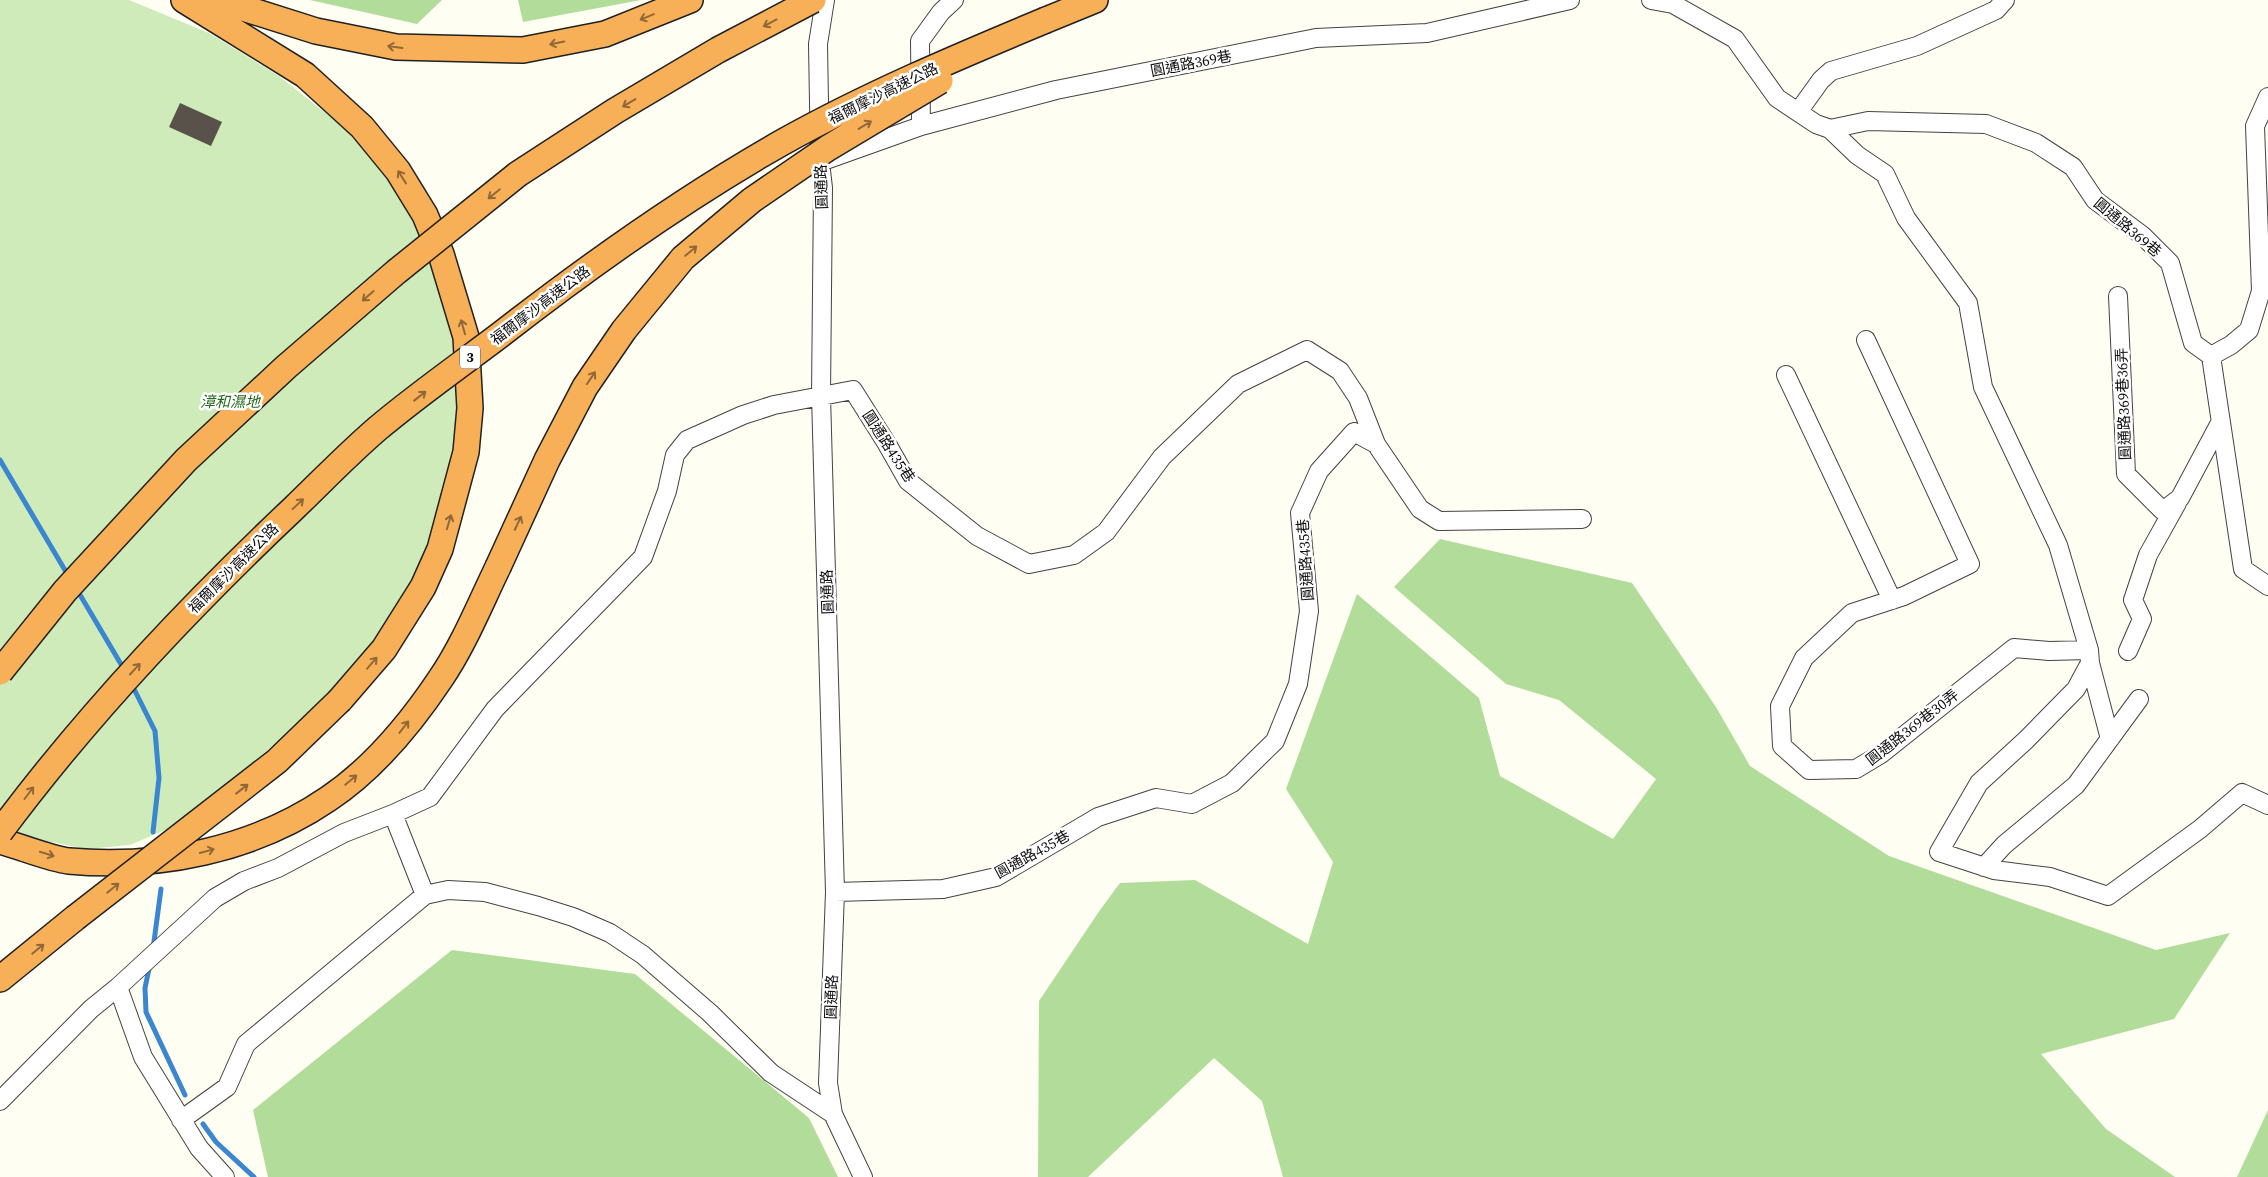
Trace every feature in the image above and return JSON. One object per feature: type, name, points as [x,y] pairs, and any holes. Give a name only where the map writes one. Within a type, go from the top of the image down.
[{"type":"highway","points":[[0,979],[75,918],[277,761],[340,700],[384,649],[423,587],[440,549],[466,452],[470,408],[466,336],[441,254],[425,215],[398,170],[362,127],[305,75],[184,0]]},
{"type":"highway","points":[[218,0],[316,31],[396,48],[523,50],[605,34],[690,0]]},
{"type":"highway","points":[[0,672],[65,591],[186,460],[286,367],[396,272],[518,174],[616,111],[718,50],[813,0]]},
{"type":"highway","name":"福爾摩沙高速公路","points":[[0,832],[33,787],[131,673],[240,559],[384,424],[564,285],[709,186],[785,141],[874,96],[976,49],[1096,0]]},
{"type":"highway","points":[[0,841],[67,861],[145,862],[203,853],[268,833],[328,799],[372,763],[399,733],[441,678],[465,636],[547,460],[585,387],[624,330],[683,258],[752,200],[828,148],[1046,20]]},
{"type":"street","name":"圓通路","points":[[825,0],[818,44],[820,162],[823,188],[821,396],[835,892],[828,1083],[833,1114],[864,1177]]},
{"type":"street","points":[[921,126],[920,41],[941,12],[954,0]]},
{"type":"street","name":"圓通路369巷","points":[[820,162],[921,126],[1056,90],[1316,38],[1427,33],[1570,0]]},
{"type":"street","points":[[1651,0],[1673,4],[1735,39],[1776,98],[1816,124],[1830,130],[1857,155],[1885,174],[1906,218],[1968,303],[1983,388],[2058,545],[2090,656],[2110,739]]},
{"type":"street","points":[[1798,112],[1821,80],[1831,71],[1917,46],[1996,10],[2006,0]]},
{"type":"street","points":[[2268,97],[2255,126],[2261,291],[2249,330],[2231,345],[2211,356],[2243,569],[2268,586]]},
{"type":"street","name":"圓通路369巷","points":[[1830,130],[1868,121],[1986,124],[2036,142],[2073,167],[2095,200],[2142,236],[2170,263],[2193,343],[2211,356]]},
{"type":"street","name":"圓通路369巷36弄","points":[[2118,296],[2126,474],[2163,511],[2180,498]]},
{"type":"street","name":"圓通路369巷30弄","points":[[1866,340],[1970,564],[1892,600],[1852,613],[1804,658],[1780,706],[1782,746],[1809,770],[1856,769],[1881,754],[2014,648],[2090,656]]},
{"type":"street","name":"圓通路435巷","points":[[821,396],[853,390],[908,481],[977,536],[1029,564],[1074,555],[1106,532],[1162,457],[1238,384],[1307,350],[1340,371],[1358,398],[1376,444]]},
{"type":"street","points":[[1786,375],[1892,600]]},
{"type":"street","points":[[0,1101],[91,1009],[118,988],[215,898],[244,881],[278,868],[344,833],[430,797],[495,709],[643,557],[667,491],[675,455],[687,440],[743,415],[774,405],[821,396]]},
{"type":"street","points":[[2128,650],[2142,619],[2133,600],[2148,555],[2220,423]]},
{"type":"street","name":"圓通路435巷","points":[[835,892],[943,889],[996,876],[1098,817],[1156,798],[1192,804],[1232,783],[1275,741],[1298,684],[1309,611],[1300,513],[1319,471],[1354,432],[1376,444]]},
{"type":"street","points":[[1376,444],[1420,508],[1438,522],[1582,519]]},
{"type":"street","points":[[2090,656],[2076,689],[2026,740],[1979,783],[1939,852],[1994,870],[2050,877],[2108,896],[2200,829],[2242,793],[2268,805]]},
{"type":"street","points":[[1984,866],[2004,845],[2076,785],[2139,699]]},
{"type":"street","points":[[393,814],[425,895]]},
{"type":"street","points":[[184,1118],[227,1087],[246,1044],[425,895],[448,890],[485,892],[547,908],[610,933],[643,955],[680,987],[771,1073],[833,1114]]},
{"type":"street","points":[[118,988],[143,1057],[184,1118],[199,1148],[225,1177]]},
{"type":"green space","name":"漳和濕地","points":[[0,0],[129,0],[209,33],[279,76],[347,130],[386,173],[420,229],[455,328],[460,426],[431,545],[401,607],[356,665],[299,723],[235,778],[170,828],[130,845],[86,849],[27,837],[0,827]]},
{"type":"green space","points":[[310,0],[442,0],[417,24]]},
{"type":"green space","points":[[518,0],[641,0],[523,22]]},
{"type":"green space","points":[[1440,539],[1632,583],[1716,707],[1750,766],[1889,856],[2156,950],[2230,933],[2174,1019],[2041,1054],[2106,1129],[2175,1177],[1283,1177],[1262,1101],[1214,1058],[1088,1177],[1038,1177],[1039,1001],[1120,883],[1195,880],[1308,944],[1333,862],[1286,789],[1357,594],[1479,698],[1500,776],[1613,839],[1656,779],[1559,700],[1506,684],[1394,587]]},
{"type":"green space","points":[[452,950],[635,974],[809,1118],[838,1177],[268,1177],[253,1110]]},
{"type":"green space","points":[[2268,1110],[2268,1177],[2237,1177]]},
{"type":"building","points":[[180,103],[222,122],[211,146],[169,127]]},
{"type":"waterway","points":[[0,460],[69,577]]},
{"type":"waterway","points":[[76,588],[125,671]]},
{"type":"waterway","points":[[131,683],[155,731],[159,778],[153,832]]},
{"type":"waterway","points":[[153,949],[161,889]]},
{"type":"waterway","points":[[150,964],[145,988],[146,1012],[185,1095]]},
{"type":"waterway","points":[[203,1124],[216,1142],[254,1177]]}]
